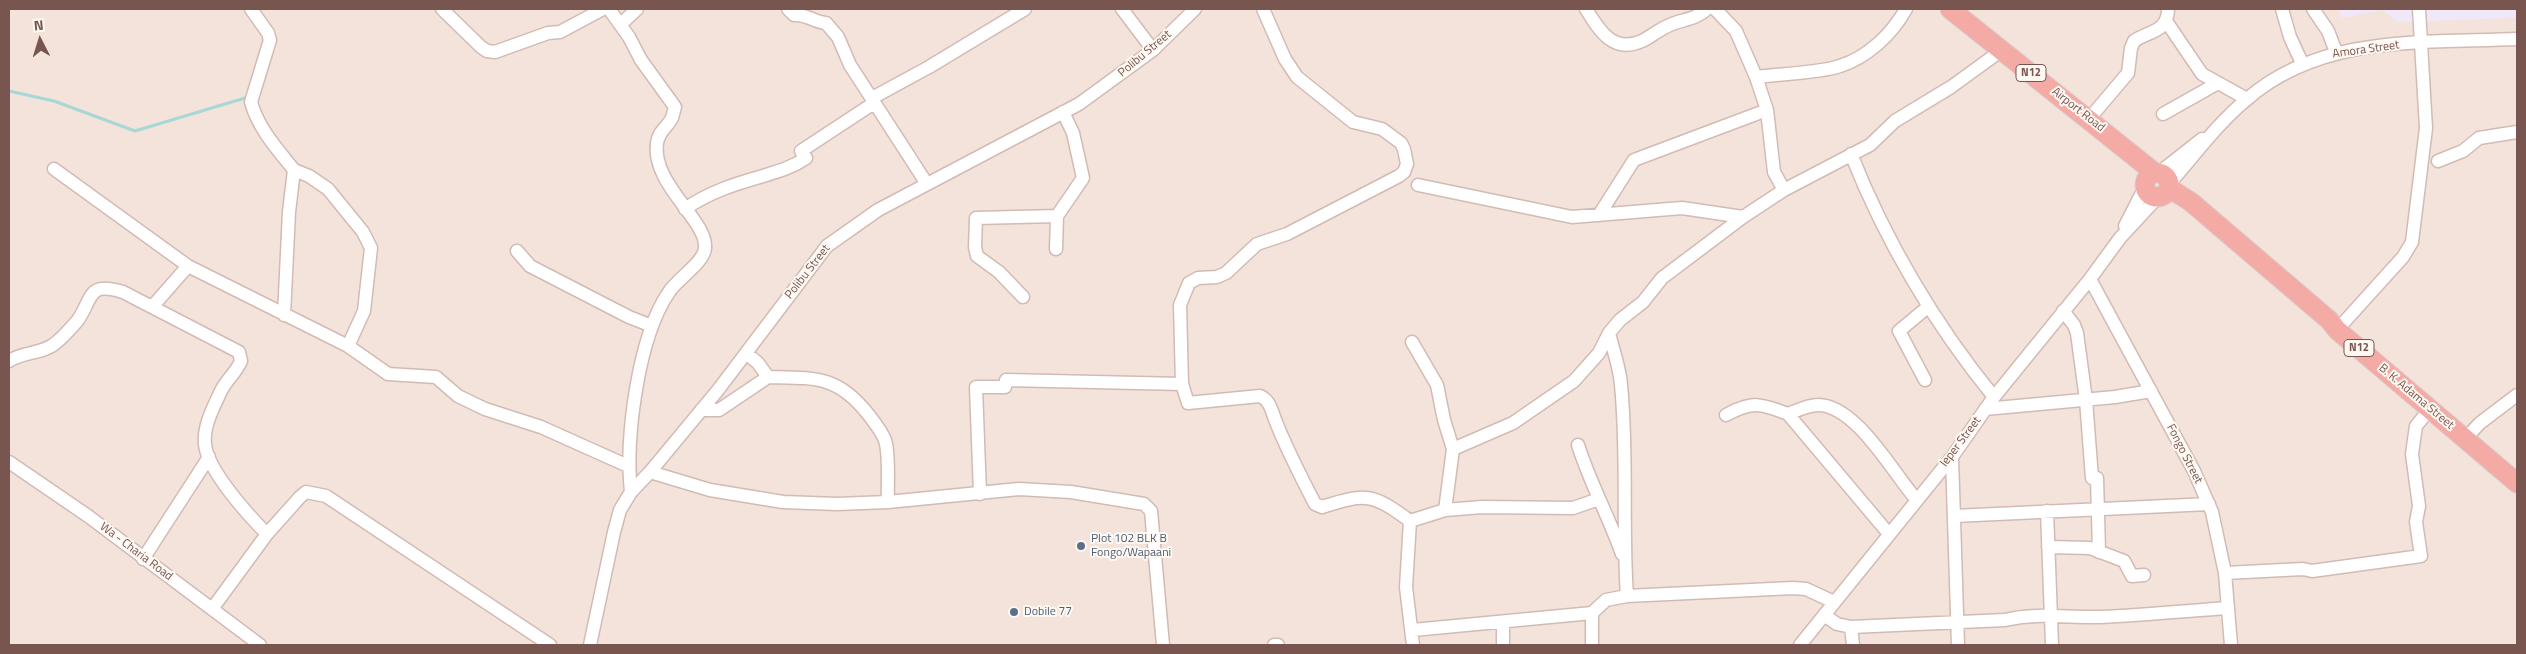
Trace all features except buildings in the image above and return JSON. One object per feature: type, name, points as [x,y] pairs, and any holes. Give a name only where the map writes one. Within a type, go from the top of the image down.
[{"type":"highway","name":"Airport Road","points":[[1953,9],[2111,136],[2158,185]]},
{"type":"highway","name":"B. K. Adama Street","points":[[2158,185],[2203,212],[2329,320],[2337,330],[2517,483]]},
{"type":"street","points":[[251,9],[268,33],[270,40],[251,102],[253,112],[263,130],[294,170],[309,176],[328,189],[363,232],[371,248],[364,311],[348,346]]},
{"type":"street","points":[[442,9],[487,52],[495,52],[548,33],[560,32],[603,9]]},
{"type":"street","points":[[609,9],[621,24],[641,60],[675,107],[671,119],[662,127],[657,141],[656,154],[662,175],[703,237],[705,248],[704,254],[669,291],[652,326],[635,392],[628,466],[631,492]]},
{"type":"street","points":[[621,24],[637,9]]},
{"type":"street","points":[[788,9],[794,15],[804,14],[818,23],[826,23],[838,37],[850,65],[927,184]]},
{"type":"street","points":[[685,209],[701,198],[721,189],[795,166],[806,158],[801,151],[873,100],[1025,9]]},
{"type":"street","points":[[1122,9],[1154,50]]},
{"type":"street","name":"Polibu Street","points":[[590,645],[620,510],[631,492],[650,472],[747,354],[810,266],[827,246],[878,210],[1063,112],[1102,89],[1154,50],[1195,9]]},
{"type":"street","points":[[1263,9],[1285,59],[1297,78],[1353,122],[1382,129],[1401,143],[1407,164],[1404,172],[1399,176],[1287,234],[1257,244],[1226,273],[1217,277],[1198,278],[1190,283],[1180,305],[1182,384],[1188,403],[1254,396],[1266,398],[1286,448],[1318,506],[1354,496],[1366,496],[1389,505],[1410,521]]},
{"type":"street","points":[[1586,9],[1608,39],[1621,45],[1642,41],[1672,24],[1698,16],[1706,9]]},
{"type":"street","points":[[1715,9],[1736,31],[1756,77],[1766,110],[1774,172],[1784,190]]},
{"type":"street","points":[[1756,77],[1839,67],[1863,56],[1896,26],[1906,9]]},
{"type":"street","points":[[2282,9],[2290,37],[2302,64]]},
{"type":"street","points":[[2313,9],[2328,30],[2336,52]]},
{"type":"street","points":[[2337,330],[2402,257],[2412,242],[2426,128],[2418,9]]},
{"type":"street","points":[[2089,119],[2128,73],[2131,48],[2134,41],[2158,31],[2167,15],[2202,74],[2247,98]]},
{"type":"street","name":"Amora Street","points":[[2120,238],[2158,185],[2210,133],[2247,98],[2266,84],[2302,64],[2336,52],[2421,43],[2517,39]]},
{"type":"street","points":[[1453,449],[1513,423],[1574,381],[1599,353],[1609,333],[1620,320],[1642,302],[1662,278],[1743,218],[1784,190],[1870,145],[1894,121],[1951,86],[2002,50]]},
{"type":"street","points":[[2163,114],[2218,83]]},
{"type":"street","points":[[1599,214],[1634,160],[1766,110]]},
{"type":"street","points":[[1056,249],[1057,216],[1083,178],[1073,133],[1063,112]]},
{"type":"street","points":[[2438,161],[2463,151],[2479,138],[2517,132]]},
{"type":"street","points":[[1851,154],[1870,204],[1929,306],[1974,373],[1994,397]]},
{"type":"street","points":[[54,169],[188,266],[348,346],[388,374],[436,377],[458,396],[485,408],[542,427],[628,466]]},
{"type":"street","points":[[284,315],[289,212],[294,170]]},
{"type":"street","points":[[1418,185],[1483,196],[1572,217],[1682,208],[1743,218]]},
{"type":"street","points":[[1023,297],[999,272],[977,256],[975,247],[976,218],[1057,216]]},
{"type":"street","name":"Ieper Street","points":[[1800,645],[1952,457],[1994,397],[2120,238]]},
{"type":"street","points":[[517,252],[530,266],[629,317],[652,326]]},
{"type":"street","points":[[152,307],[188,266]]},
{"type":"street","name":"Fongo Street","points":[[2090,278],[2209,504],[2225,572],[2230,645]]},
{"type":"street","points":[[9,361],[50,347],[57,342],[78,319],[88,297],[98,290],[110,288],[124,292],[239,352],[241,356],[238,368],[221,390],[206,428],[205,445],[209,457],[237,504],[267,534]]},
{"type":"street","points":[[1925,380],[1899,331],[1929,306]]},
{"type":"street","points":[[2064,311],[2077,333],[2086,400],[2092,478],[2097,478],[2099,552]]},
{"type":"street","points":[[1609,333],[1621,383],[1626,481],[1625,564],[1627,596]]},
{"type":"street","points":[[1412,342],[1437,385],[1444,420],[1453,449],[1445,510]]},
{"type":"street","points":[[747,354],[758,363],[768,377]]},
{"type":"street","points":[[700,410],[718,410],[768,377],[800,378],[836,384],[854,396],[878,427],[885,441],[888,502]]},
{"type":"street","points":[[980,494],[976,387],[1005,387],[1006,380],[1182,384]]},
{"type":"street","points":[[1985,409],[2086,400],[2151,391]]},
{"type":"street","points":[[2465,439],[2480,423],[2517,395]]},
{"type":"street","points":[[1726,415],[1745,405],[1768,406],[1788,414],[1888,534]]},
{"type":"street","points":[[1788,414],[1817,405],[1840,411],[1857,425],[1916,500]]},
{"type":"street","points":[[2225,572],[2303,569],[2312,571],[2421,556],[2416,522],[2419,506],[2412,454],[2416,426],[2430,409]]},
{"type":"street","points":[[1578,445],[1588,475],[1608,515],[1625,564]]},
{"type":"street","points":[[143,559],[209,457]]},
{"type":"street","points":[[1952,457],[1958,645]]},
{"type":"street","name":"Wa - Charia Road","points":[[9,462],[88,516],[260,645]]},
{"type":"street","points":[[650,472],[710,490],[783,502],[836,504],[888,502],[1019,489],[1044,490],[1144,504],[1151,511],[1163,645]]},
{"type":"street","points":[[212,609],[267,534],[306,492],[326,496],[550,645]]},
{"type":"street","points":[[1410,521],[1445,510],[1482,507],[1573,508],[1599,499]]},
{"type":"street","points":[[1954,516],[2209,504]]},
{"type":"street","points":[[2047,511],[2052,645]]},
{"type":"street","points":[[1410,521],[1406,587],[1413,630],[1413,645]]},
{"type":"street","points":[[2048,547],[2090,548],[2124,562],[2132,576],[2144,575]]},
{"type":"street","points":[[1413,630],[1592,612],[1606,600],[1627,596],[1793,588],[1806,589],[1834,602]]},
{"type":"street","points":[[1824,615],[1837,624],[1852,627],[2005,620],[2025,615],[2051,618],[2100,617],[2228,608]]},
{"type":"street","points":[[1592,612],[1592,645]]},
{"type":"street","points":[[1503,622],[1504,645]]},
{"type":"street","points":[[1852,627],[1853,645]]},
{"type":"shaded area","points":[[9,9],[2517,9],[2517,645],[9,645]]},
{"type":"shaded area","points":[[2338,9],[2517,9],[2517,18],[2397,22],[2383,10],[2342,18]]},
{"type":"waterway","points":[[9,91],[54,101],[135,131],[245,98]]},
{"type":"place","name":"Plot 102 BLK B Fongo/Wapaani","points":[[1081,546]]},
{"type":"place","name":"Dobile 77","points":[[1014,612]]}]
